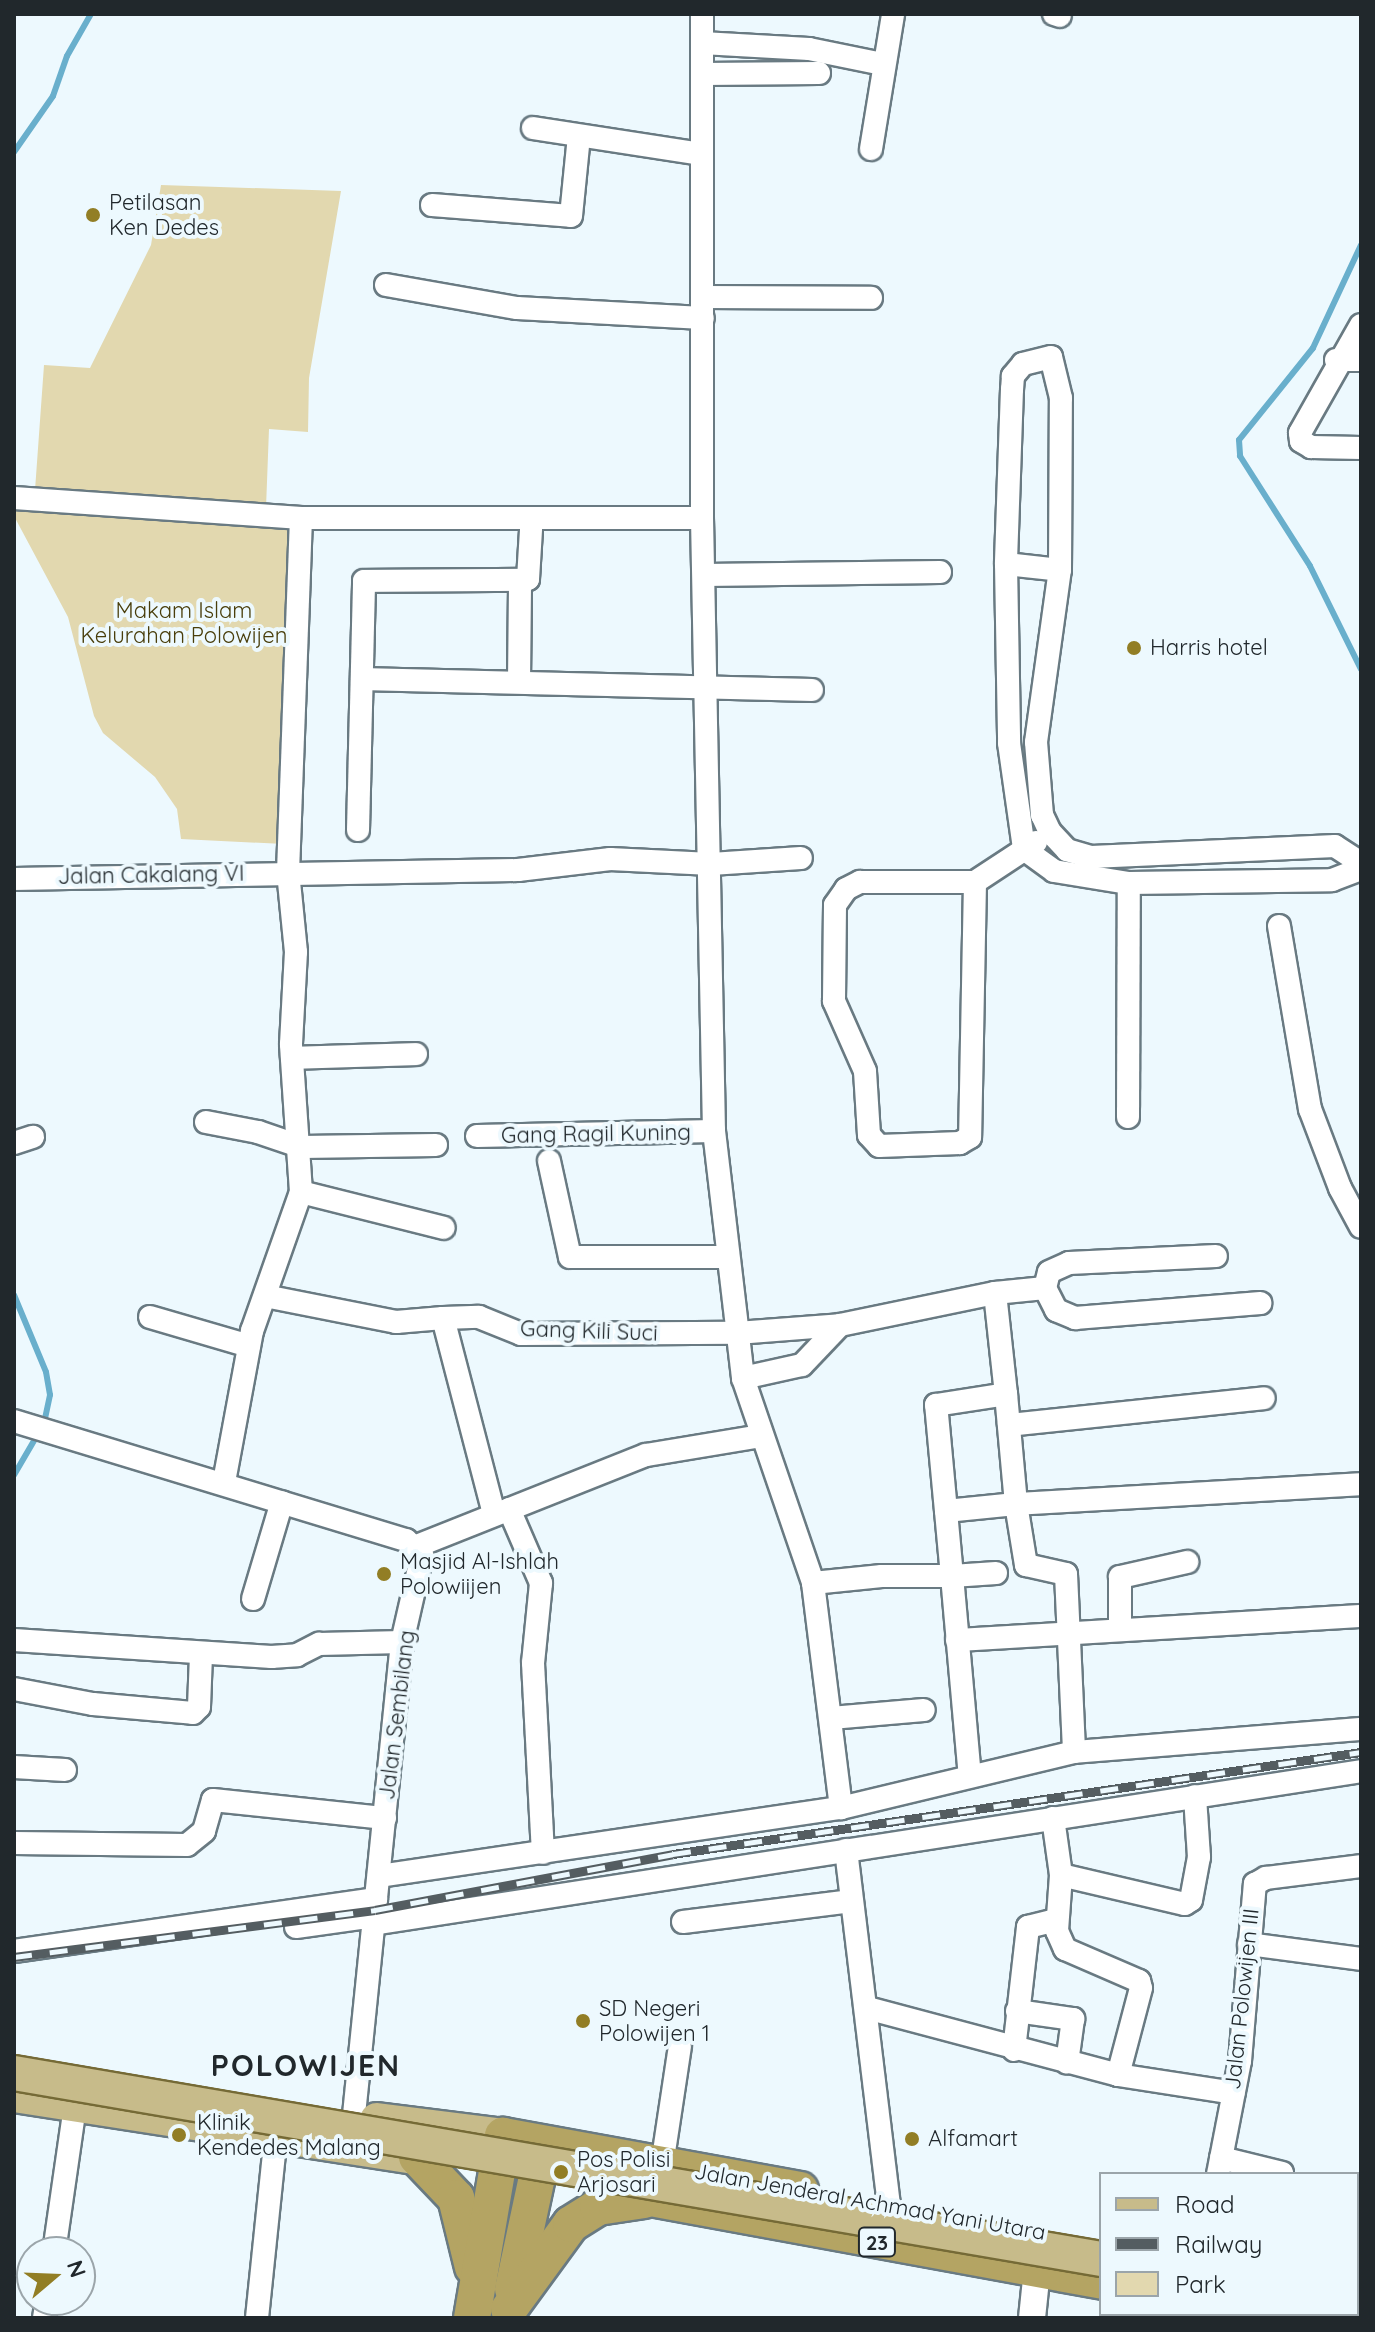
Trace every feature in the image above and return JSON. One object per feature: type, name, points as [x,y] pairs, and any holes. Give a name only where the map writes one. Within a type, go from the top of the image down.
[{"type":"highway","name":"Jalan Jenderal Achmad Yani Utara","points":[[544,2144],[1099,2243]]},
{"type":"highway","name":"23","points":[[501,2154],[544,2144]]},
{"type":"highway","points":[[491,2313],[536,2179],[544,2144]]},
{"type":"highway","name":"23","points":[[501,2154],[536,2179]]},
{"type":"highway","points":[[491,2313],[501,2154]]},
{"type":"highway","points":[[417,2157],[439,2175],[465,2219],[491,2313]]},
{"type":"highway","name":"Jalan Jenderal Achmad Yani Utara","points":[[536,2179],[1099,2281]]},
{"type":"highway","points":[[491,2313],[571,2224],[608,2204],[653,2199]]},
{"type":"main road","points":[[14,2060],[354,2116],[501,2154]]},
{"type":"main road","points":[[14,2073],[1099,2259]]},
{"type":"main road","points":[[14,2095],[75,2107],[417,2157],[501,2154]]},
{"type":"street","points":[[702,14],[702,518],[714,1131],[725,1257],[743,1378],[813,1583],[841,1808]]},
{"type":"street","points":[[871,149],[882,64],[893,14]]},
{"type":"street","points":[[702,43],[809,49],[882,64]]},
{"type":"street","points":[[702,74],[819,73]]},
{"type":"street","points":[[533,128],[701,154]]},
{"type":"street","points":[[432,205],[571,216],[579,136]]},
{"type":"street","points":[[386,285],[517,308],[703,308],[871,298]]},
{"type":"street","points":[[1361,325],[1336,360],[1302,423],[1301,441],[1318,449],[1361,448]]},
{"type":"street","points":[[1051,357],[1061,398],[1060,570],[1036,742],[1042,815],[1050,832],[1067,850],[1091,857],[1335,846],[1361,866],[1332,880],[1129,883],[1054,871],[1024,849],[1009,743],[1006,564],[1013,376],[1023,364],[1051,357]]},
{"type":"street","points":[[1336,360],[1361,360]]},
{"type":"street","points":[[14,498],[301,518],[702,518]]},
{"type":"street","points":[[224,1482],[249,1346],[301,1192],[302,1147],[292,1058],[296,952],[288,872],[301,518]]},
{"type":"street","points":[[358,830],[363,584],[367,579],[528,579],[531,530]]},
{"type":"street","points":[[1006,564],[1060,570]]},
{"type":"street","points":[[704,575],[940,572]]},
{"type":"street","points":[[519,682],[520,580]]},
{"type":"street","points":[[362,679],[812,690]]},
{"type":"street","points":[[975,882],[970,1137],[960,1143],[879,1146],[869,1135],[865,1071],[834,1001],[835,905],[846,889],[860,882],[975,882],[1050,832]]},
{"type":"street","name":"Jalan Cakalang VI","points":[[14,879],[518,870],[610,859],[711,864],[801,858]]},
{"type":"street","points":[[1128,1117],[1129,883]]},
{"type":"street","points":[[1279,926],[1310,1109],[1340,1188],[1361,1227]]},
{"type":"street","points":[[292,1058],[416,1054]]},
{"type":"street","points":[[206,1122],[258,1132],[302,1147],[436,1145]]},
{"type":"street","name":"Gang Ragil Kuning","points":[[477,1136],[714,1131]]},
{"type":"street","points":[[549,1161],[570,1257],[725,1257]]},
{"type":"street","points":[[301,1192],[444,1228]]},
{"type":"street","points":[[1216,1256],[1069,1263],[1049,1272],[1045,1288],[1056,1310],[1075,1318],[1260,1303]]},
{"type":"street","name":"Gang Kili Suci","points":[[265,1296],[396,1322],[479,1317],[521,1334],[737,1333],[840,1325],[995,1293],[1045,1288]]},
{"type":"street","points":[[995,1293],[1016,1504],[1026,1565],[1066,1574],[1074,1752]]},
{"type":"street","points":[[150,1317],[249,1346]]},
{"type":"street","points":[[443,1318],[501,1512],[541,1579],[533,1663],[543,1853]]},
{"type":"street","points":[[743,1378],[802,1365],[840,1325]]},
{"type":"street","points":[[969,1768],[935,1406],[1006,1394]]},
{"type":"street","points":[[1009,1425],[1264,1398]]},
{"type":"street","points":[[30,1427],[224,1482],[417,1546],[657,1452],[761,1436]]},
{"type":"street","points":[[946,1511],[1016,1504],[1361,1484]]},
{"type":"street","points":[[253,1599],[282,1502]]},
{"type":"street","name":"Jalan Sembilang","points":[[354,2116],[402,1642],[422,1567],[417,1546]]},
{"type":"street","points":[[1120,1629],[1120,1577],[1187,1562]]},
{"type":"street","points":[[813,1583],[882,1576],[996,1573]]},
{"type":"street","points":[[957,1640],[1361,1616]]},
{"type":"street","points":[[14,1640],[271,1657],[297,1655],[319,1644],[402,1642]]},
{"type":"street","points":[[14,1689],[93,1704],[193,1713],[199,1707],[201,1654]]},
{"type":"street","points":[[831,1718],[924,1710]]},
{"type":"street","points":[[379,1876],[705,1831],[841,1808],[1074,1752],[1361,1729]]},
{"type":"street","points":[[14,1767],[65,1770]]},
{"type":"street","points":[[14,1966],[374,1913],[846,1850],[1361,1771]]},
{"type":"street","points":[[1061,1875],[1185,1904],[1191,1900],[1199,1857],[1195,1796]]},
{"type":"street","points":[[14,1843],[187,1845],[204,1831],[213,1800],[385,1818]]},
{"type":"street","points":[[1053,1818],[1061,1875],[1057,1920],[1065,1949],[1139,1981],[1140,1996],[1118,2075]]},
{"type":"street","points":[[846,1850],[889,2206]]},
{"type":"street","name":"Jalan Polowijen III","points":[[1220,2166],[1234,2093],[1258,1881],[1361,1866]]},
{"type":"street","points":[[683,1922],[852,1901]]},
{"type":"street","points":[[14,1951],[374,1913]]},
{"type":"street","points":[[1014,2050],[1028,1927],[1057,1920]]},
{"type":"street","points":[[1249,1944],[1361,1959]]},
{"type":"street","points":[[867,2008],[1014,2050],[1118,2075],[1234,2093]]},
{"type":"street","points":[[1017,2011],[1073,2019],[1067,2063]]},
{"type":"street","points":[[662,2165],[680,2046]]},
{"type":"street","points":[[56,2236],[75,2107]]},
{"type":"street","points":[[257,2318],[276,2135]]},
{"type":"street","points":[[1220,2166],[1273,2172]]},
{"type":"street","points":[[1032,2318],[1037,2270]]},
{"type":"green space","points":[[161,185],[341,191],[309,378],[308,432],[269,429],[266,508],[35,490],[44,365],[90,368],[151,245]]},
{"type":"green space","name":"Makam Islam Kelurahan Polowijen","points":[[14,503],[296,526],[284,844],[181,839],[177,809],[155,777],[103,733],[94,716],[68,617],[14,516]]},
{"type":"waterway","points":[[14,152],[53,96],[67,56],[91,14]]},
{"type":"waterway","points":[[1361,245],[1313,348],[1239,440],[1240,456],[1310,566],[1361,669]]},
{"type":"waterway","points":[[14,1295],[46,1372],[50,1395],[44,1424]]},
{"type":"waterway","points":[[14,1475],[38,1434]]},
{"type":"railway","points":[[14,1957],[375,1910],[673,1854],[1361,1752]]},
{"type":"place","name":"Petilasan Ken Dedes","points":[[93,215]]},
{"type":"place","name":"Harris hotel","points":[[1134,648]]},
{"type":"place","name":"Masjid Al-Ishlah Polowiijen","points":[[384,1574]]},
{"type":"place","name":"SD Negeri Polowijen 1","points":[[583,2021]]},
{"type":"place","name":"Klinik Kendedes Malang","points":[[179,2135]]},
{"type":"place","name":"Alfamart","points":[[912,2139]]},
{"type":"place","name":"Pos Polisi Arjosari","points":[[561,2172]]},
{"type":"district","name":"POLOWIJEN","points":[[306,2065]]}]
